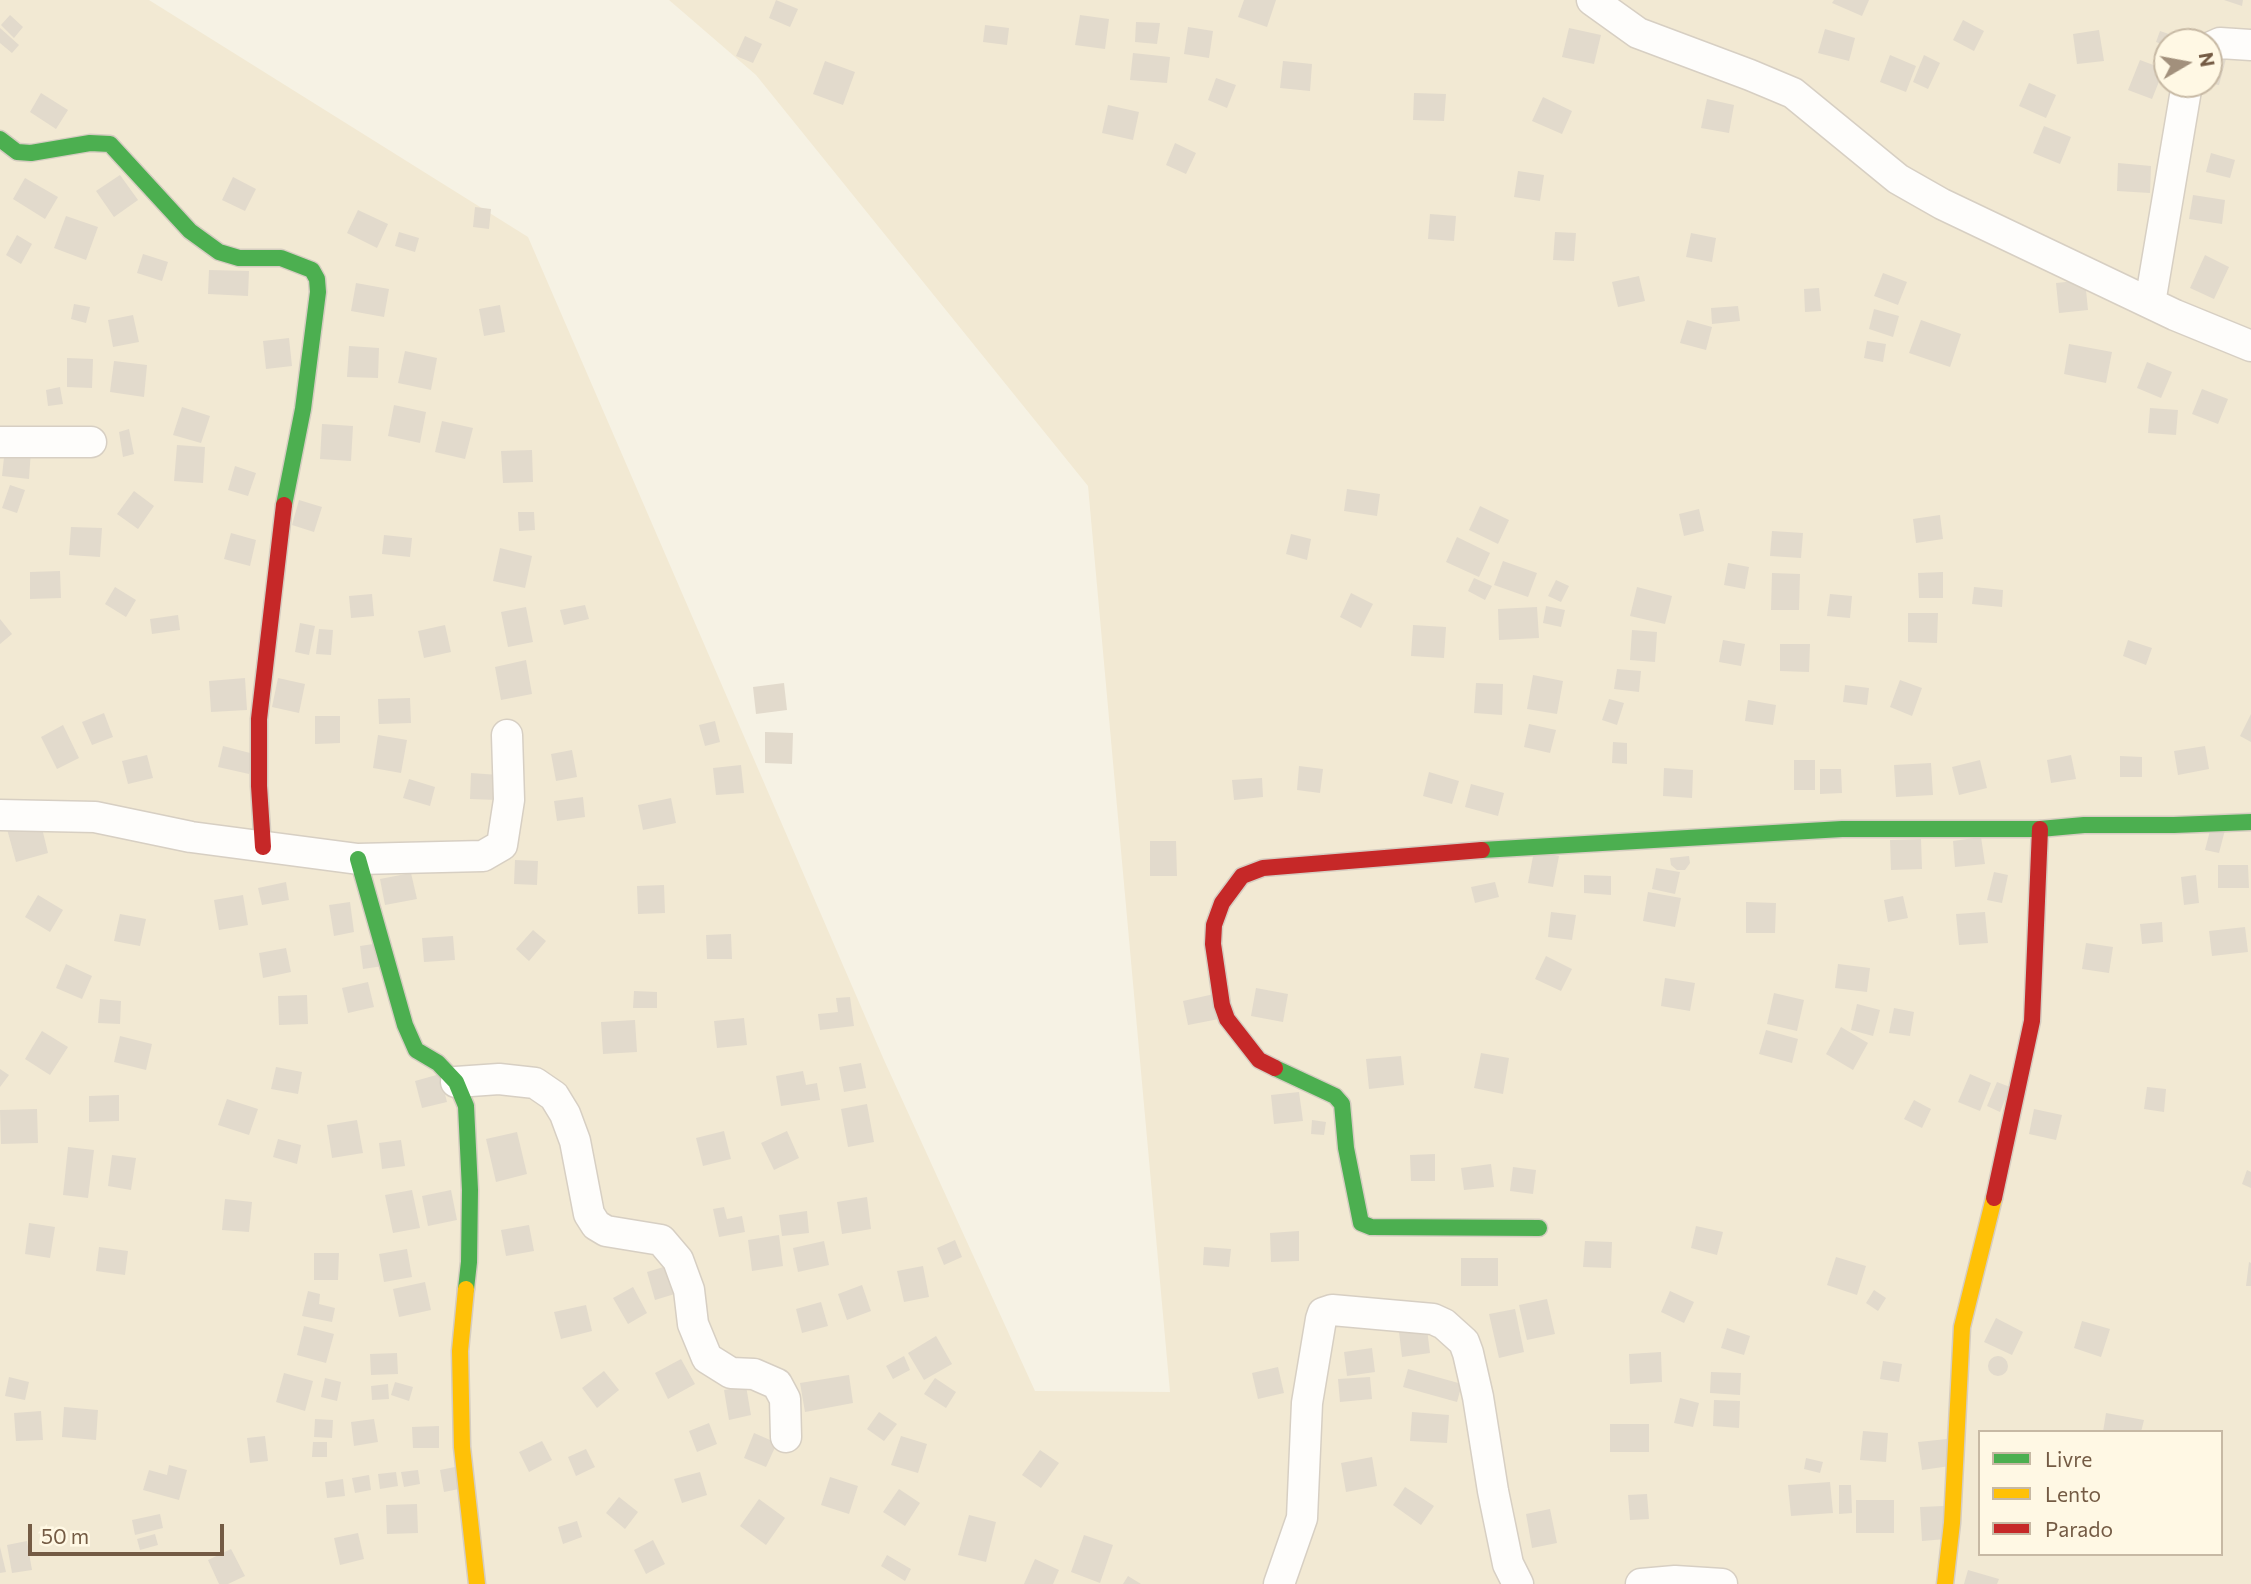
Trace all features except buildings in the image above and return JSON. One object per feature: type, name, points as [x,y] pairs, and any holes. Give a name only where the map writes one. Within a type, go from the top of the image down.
[{"type":"street","points":[[1592,0],[1638,33],[1793,93],[1898,179],[1942,204],[2150,303],[2251,346]]},
{"type":"street","points":[[2223,43],[2251,46]]},
{"type":"street","points":[[2150,303],[2185,98]]},
{"type":"street","points":[[0,139],[17,152],[31,153],[90,143],[110,144],[190,231],[219,252],[239,258],[281,258],[312,270],[317,279],[318,292],[303,409],[283,509],[259,719],[263,847]]},
{"type":"street","points":[[0,442],[91,442]]},
{"type":"street","points":[[0,815],[95,817],[191,837],[358,859],[484,856],[502,845],[509,800],[507,735]]},
{"type":"street","points":[[1539,1228],[1371,1227],[1362,1223],[1346,1148],[1342,1104],[1335,1096],[1259,1060],[1227,1019],[1222,1005],[1213,944],[1214,925],[1222,903],[1242,876],[1264,868],[1725,835],[1842,829],[2039,829],[2084,825],[2251,822]]},
{"type":"street","points":[[1945,1584],[1952,1523],[1962,1327],[1996,1191],[2032,1021],[2039,829]]},
{"type":"street","points":[[358,859],[405,1025],[416,1050],[438,1063],[456,1082],[466,1106],[470,1190],[469,1262],[460,1351],[462,1447],[477,1584]]},
{"type":"street","points":[[456,1082],[499,1079],[535,1083],[554,1096],[565,1114],[575,1141],[589,1214],[596,1225],[606,1231],[661,1240],[678,1260],[689,1290],[693,1324],[707,1358],[731,1373],[754,1374],[776,1384],[785,1399],[786,1437]]},
{"type":"street","points":[[1279,1584],[1302,1518],[1307,1403],[1321,1319],[1323,1313],[1332,1310],[1433,1319],[1444,1324],[1464,1342],[1478,1397],[1508,1564],[1518,1584]]},
{"type":"street","points":[[1641,1584],[1675,1581],[1722,1584]]},
{"type":"shaded area","points":[[0,0],[149,0],[528,237],[884,1060],[1035,1391],[1170,1392],[1088,486],[756,75],[669,0],[2251,0],[2251,1584],[0,1584]]},
{"type":"traffic: fast","points":[[0,139],[17,152],[31,153],[90,143],[110,144],[190,231],[219,252],[239,258],[281,258],[312,270],[317,279],[318,292],[303,409],[284,505]]},
{"type":"traffic: fast","points":[[1482,850],[1842,829],[2040,829],[2084,825],[2251,822]]},
{"type":"traffic: fast","points":[[358,859],[405,1025],[416,1050],[438,1063],[456,1082],[466,1106],[470,1190],[466,1289]]},
{"type":"traffic: fast","points":[[1275,1068],[1335,1096],[1342,1104],[1346,1148],[1361,1223],[1371,1227],[1539,1228]]},
{"type":"traffic: slow","points":[[1945,1584],[1952,1523],[1962,1327],[1994,1198]]},
{"type":"traffic: slow","points":[[466,1289],[460,1351],[462,1447],[477,1584]]},
{"type":"traffic: jam","points":[[263,847],[259,719],[284,505]]},
{"type":"traffic: jam","points":[[1994,1198],[2032,1021],[2040,829]]},
{"type":"traffic: jam","points":[[1275,1068],[1259,1060],[1227,1019],[1222,1005],[1213,944],[1214,925],[1222,903],[1242,876],[1263,868],[1482,850]]}]
